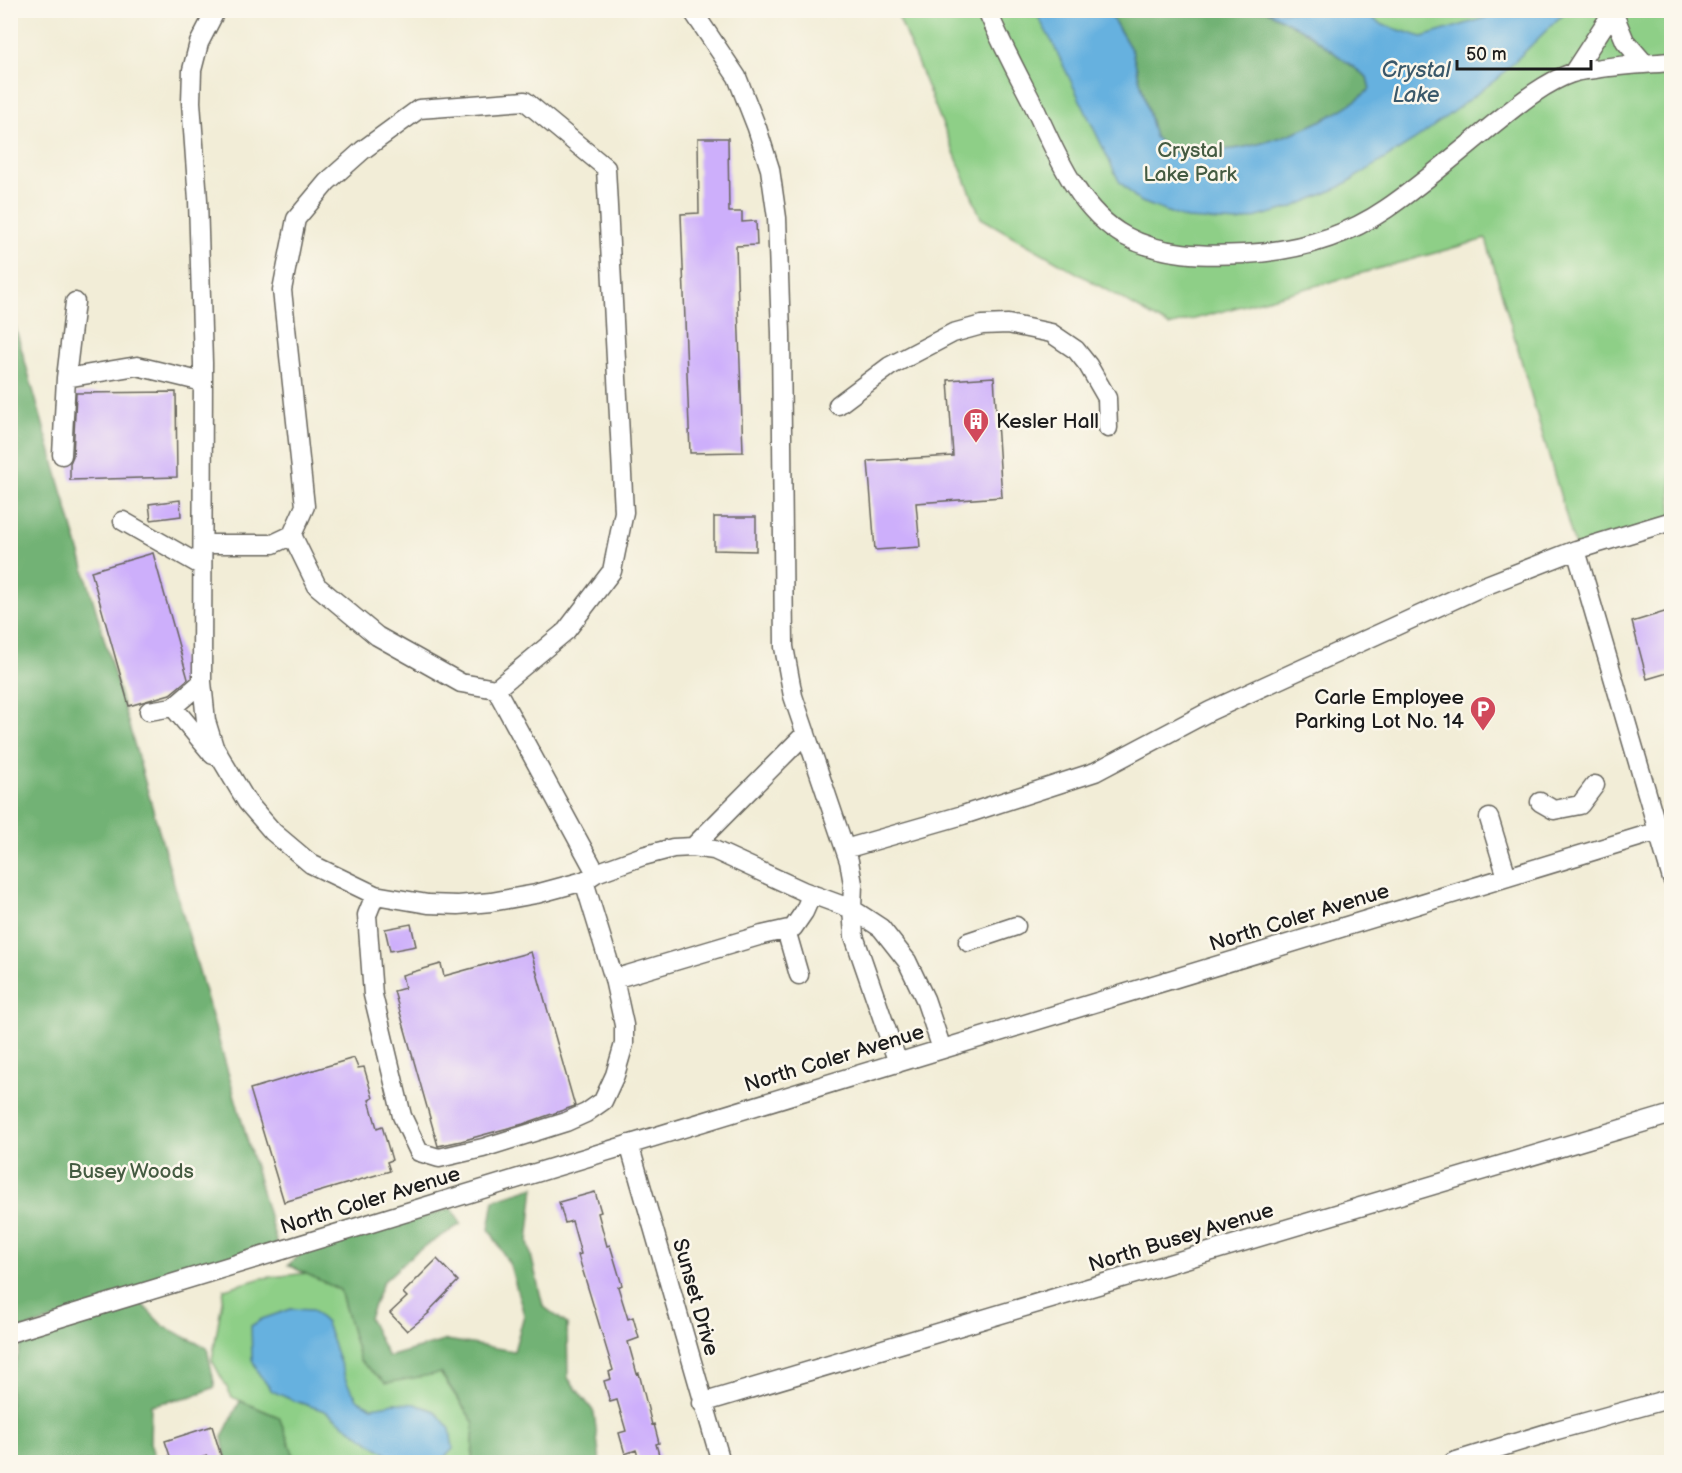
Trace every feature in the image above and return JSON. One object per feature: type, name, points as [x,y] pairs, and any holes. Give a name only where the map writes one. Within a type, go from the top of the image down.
[{"type":"street","points":[[216,10],[199,43],[192,70],[191,102],[198,200],[203,382],[202,682],[206,721],[214,747],[247,802],[273,832],[293,850],[330,874],[375,895],[428,904],[458,905],[491,902],[536,894],[590,877],[643,856],[673,848],[693,847],[714,850],[812,894],[852,909],[881,928],[907,961],[926,999],[942,1049]]},
{"type":"street","points":[[692,10],[737,77],[770,169],[777,218],[781,333],[784,647],[793,696],[846,849],[853,884],[854,936],[898,1063]]},
{"type":"street","points":[[987,10],[1071,181],[1092,208],[1126,237],[1148,246],[1180,253],[1218,255],[1255,253],[1304,245],[1333,237],[1359,225],[1415,188],[1520,103],[1573,72],[1623,65],[1671,62]]},
{"type":"street","points":[[1573,72],[1614,11]]},
{"type":"street","points":[[1614,11],[1625,41],[1645,64]]},
{"type":"street","points":[[202,544],[273,544],[292,535],[305,506],[282,290],[296,219],[334,176],[363,150],[418,109],[525,101],[606,168],[624,512],[612,571],[566,631],[496,689],[461,683],[377,636],[317,586],[292,535]]},
{"type":"street","points":[[62,455],[66,378],[75,302]]},
{"type":"street","points":[[838,405],[890,366],[953,333],[982,325],[1008,324],[1051,333],[1076,350],[1088,365],[1107,398],[1108,428]]},
{"type":"street","points":[[66,378],[137,366],[203,382]]},
{"type":"street","points":[[123,521],[202,566]]},
{"type":"street","points":[[846,849],[971,813],[1095,772],[1226,703],[1479,588],[1576,550],[1671,521]]},
{"type":"street","points":[[1576,550],[1664,829],[1671,879]]},
{"type":"street","points":[[149,711],[173,707],[202,682]]},
{"type":"street","points":[[375,895],[367,915],[373,995],[402,1116],[419,1152],[439,1158],[483,1148],[566,1122],[586,1113],[603,1101],[615,1075],[624,1044],[624,1025],[590,877],[496,689]]},
{"type":"street","points":[[173,707],[229,775]]},
{"type":"street","points":[[693,847],[806,733]]},
{"type":"street","points":[[1540,802],[1554,810],[1580,805],[1595,785]]},
{"type":"street","points":[[1489,818],[1507,877]]},
{"type":"street","name":"North Coler Avenue","points":[[10,1333],[1664,829]]},
{"type":"street","points":[[614,979],[793,928],[812,894]]},
{"type":"street","points":[[968,942],[1016,926]]},
{"type":"street","points":[[786,930],[799,975]]},
{"type":"street","name":"North Busey Avenue","points":[[702,1403],[1671,1114]]},
{"type":"street","name":"Sunset Drive","points":[[629,1144],[702,1403],[721,1462]]},
{"type":"street","points":[[1453,1462],[1671,1398]]},
{"type":"green space","name":"Crystal Lake Park","points":[[896,11],[1671,11],[1671,519],[1576,550],[1486,239],[1169,326],[981,218]]},
{"type":"green space","points":[[1108,11],[1267,11],[1306,32],[1367,77],[1370,89],[1345,108],[1281,137],[1231,149],[1171,153],[1155,137],[1132,51]]},
{"type":"green space","name":"Busey Woods","points":[[10,309],[279,1251],[10,1333]]},
{"type":"green space","points":[[534,1187],[528,1242],[543,1306],[567,1324],[568,1378],[594,1412],[600,1462],[472,1462],[474,1423],[441,1373],[386,1383],[360,1361],[340,1290],[288,1265],[304,1252],[452,1208],[461,1224],[416,1252],[383,1282],[369,1318],[388,1357],[447,1340],[514,1351],[524,1315],[510,1265],[489,1229],[494,1200]]},
{"type":"green space","points":[[308,1273],[340,1290],[360,1361],[440,1373],[474,1423],[472,1462],[294,1462],[294,1456],[279,1417],[232,1397],[212,1360],[224,1289],[262,1278]]},
{"type":"green space","points":[[141,1303],[163,1326],[207,1348],[215,1387],[193,1396],[151,1405],[150,1443],[156,1462],[10,1462],[10,1369],[14,1367],[25,1334]]},
{"type":"green space","points":[[240,1401],[279,1417],[294,1456],[294,1462],[226,1462],[222,1437]]},
{"type":"water","name":"Crystal Lake","points":[[1035,11],[1108,11],[1132,51],[1155,137],[1171,153],[1231,149],[1265,142],[1313,124],[1345,108],[1370,89],[1367,77],[1306,32],[1267,11],[1360,11],[1383,25],[1422,37],[1485,18],[1490,11],[1566,11],[1498,78],[1415,140],[1340,187],[1291,208],[1239,222],[1186,219],[1139,201],[1119,181]]},
{"type":"water","points":[[291,1309],[312,1310],[326,1323],[347,1383],[358,1400],[372,1407],[395,1403],[415,1404],[435,1411],[450,1429],[453,1449],[440,1462],[398,1462],[325,1411],[272,1391],[259,1374],[252,1359],[251,1326],[262,1319]]},
{"type":"building","points":[[698,138],[728,138],[729,212],[742,212],[742,222],[756,221],[757,245],[736,246],[743,452],[690,453],[681,214],[699,213]]},
{"type":"building","name":"Kesler Hall","points":[[994,377],[1002,497],[916,503],[920,547],[875,550],[868,461],[953,456],[948,380]]},
{"type":"building","points":[[176,392],[177,477],[70,480],[76,393]]},
{"type":"building","points":[[180,500],[181,516],[151,520],[149,504]]},
{"type":"building","points":[[714,517],[756,517],[756,551],[714,550]]},
{"type":"building","points":[[153,553],[188,679],[170,694],[129,706],[91,571]]},
{"type":"building","points":[[1671,610],[1671,672],[1647,679],[1632,622]]},
{"type":"building","points":[[411,924],[416,946],[390,951],[385,929]]},
{"type":"building","points":[[531,952],[575,1106],[523,1124],[438,1146],[394,991],[405,988],[402,975],[441,964],[444,976]]},
{"type":"building","points":[[354,1058],[358,1068],[364,1067],[373,1098],[369,1100],[377,1128],[382,1126],[392,1160],[387,1162],[390,1171],[284,1202],[250,1089]]},
{"type":"building","points":[[595,1192],[607,1246],[610,1245],[622,1285],[618,1287],[628,1319],[633,1317],[639,1338],[628,1342],[637,1374],[639,1373],[652,1425],[654,1424],[661,1462],[640,1462],[636,1450],[625,1454],[619,1433],[626,1431],[617,1400],[610,1402],[604,1381],[611,1379],[609,1372],[613,1370],[578,1255],[581,1254],[572,1221],[565,1223],[559,1202]]},
{"type":"building","points":[[437,1259],[458,1281],[429,1313],[407,1331],[390,1313],[407,1297],[403,1293]]},
{"type":"building","points":[[212,1426],[223,1462],[209,1462],[207,1456],[188,1462],[172,1462],[165,1441]]},
{"type":"place","name":"Kesler Hall","points":[[976,444]]},
{"type":"place","name":"Carle Employee Parking Lot No. 14","points":[[1483,732]]}]
